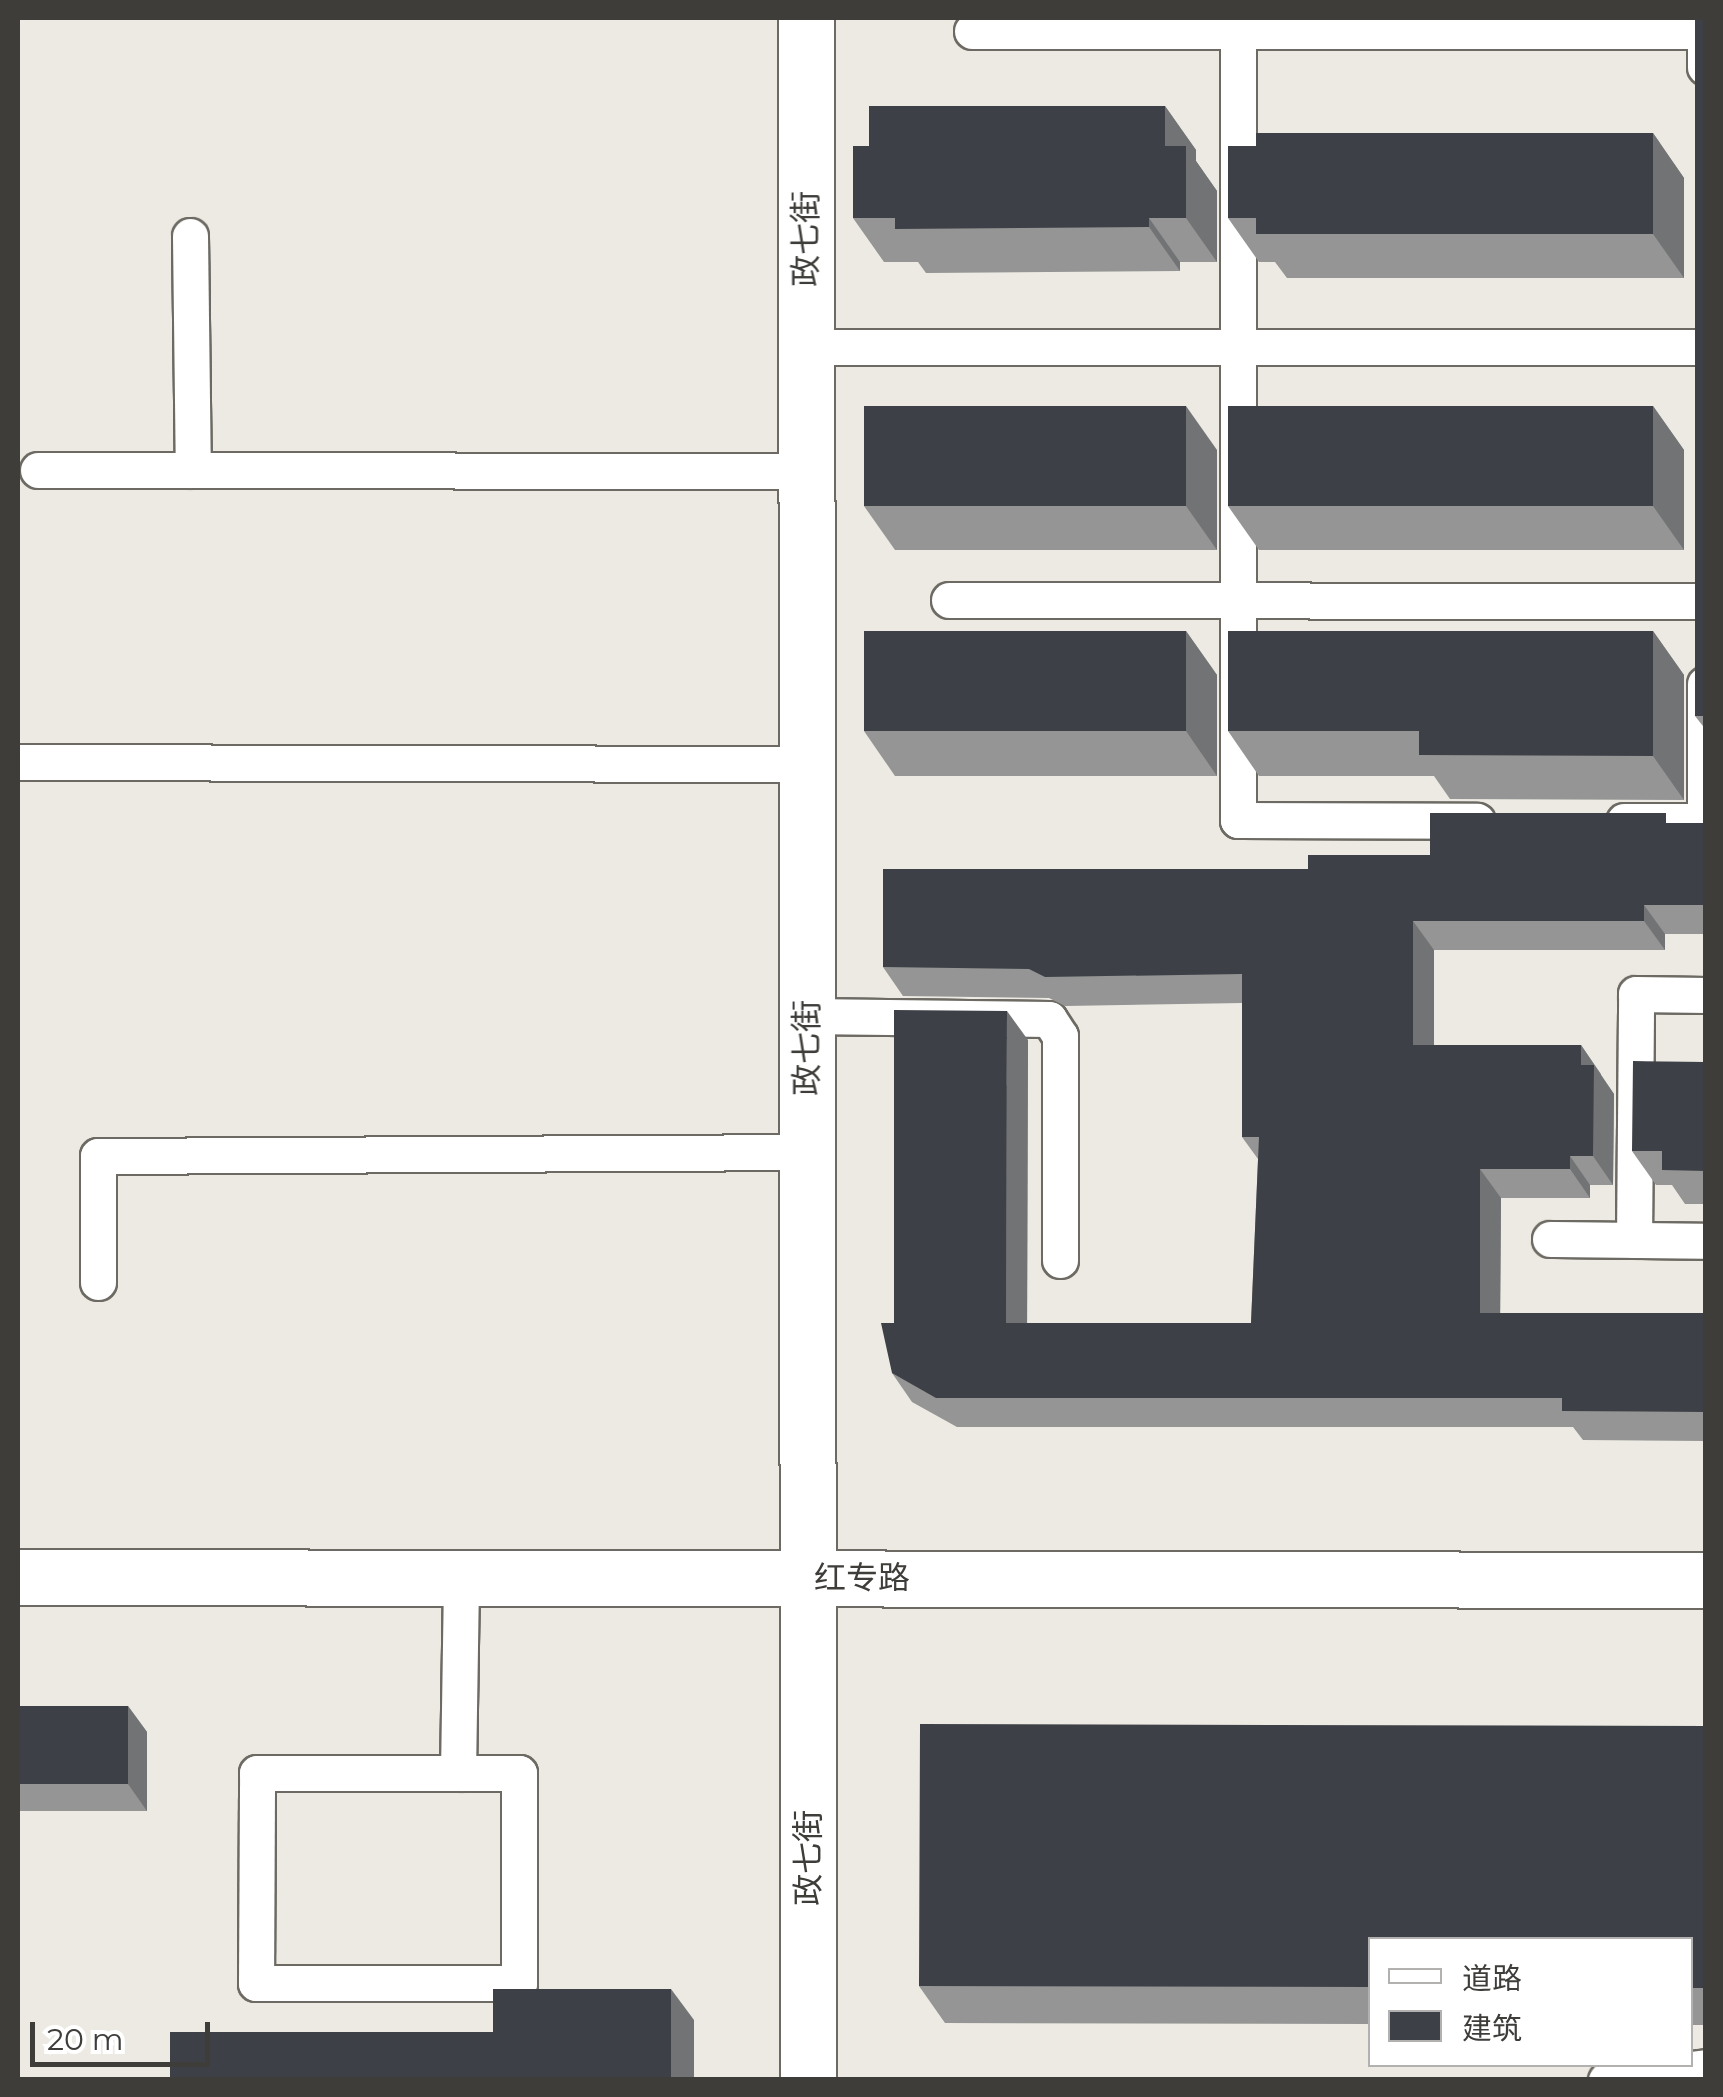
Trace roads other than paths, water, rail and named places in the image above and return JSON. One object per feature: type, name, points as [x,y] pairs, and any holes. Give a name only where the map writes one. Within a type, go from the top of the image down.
[{"type":"street","name":"政七街","points":[[806,18],[808,2080]]},
{"type":"street","name":"红专路","points":[[18,1577],[1706,1580]]},
{"type":"lane","points":[[972,31],[1705,31],[1705,110]]},
{"type":"lane","points":[[1238,31],[1238,820],[1510,821]]},
{"type":"lane","points":[[190,236],[193,470]]},
{"type":"lane","points":[[1705,308],[1705,386]]},
{"type":"lane","points":[[806,347],[1705,347]]},
{"type":"lane","points":[[38,470],[806,471]]},
{"type":"lane","points":[[1705,562],[1705,638]]},
{"type":"lane","points":[[950,600],[1705,601]]},
{"type":"lane","points":[[1588,821],[1705,822],[1705,656]]},
{"type":"lane","points":[[18,762],[807,764]]},
{"type":"lane","points":[[1634,1240],[1636,994],[1706,994]]},
{"type":"lane","points":[[807,1016],[1049,1019],[1060,1036],[1060,1260]]},
{"type":"lane","points":[[98,1282],[98,1156],[807,1152]]},
{"type":"lane","points":[[1550,1239],[1706,1241]]},
{"type":"lane","points":[[458,1773],[461,1578]]},
{"type":"lane","points":[[257,1773],[458,1773],[519,1773],[519,1982],[256,1982],[257,1773]]},
{"type":"lane","points":[[1606,2080],[1706,2067]]}]
